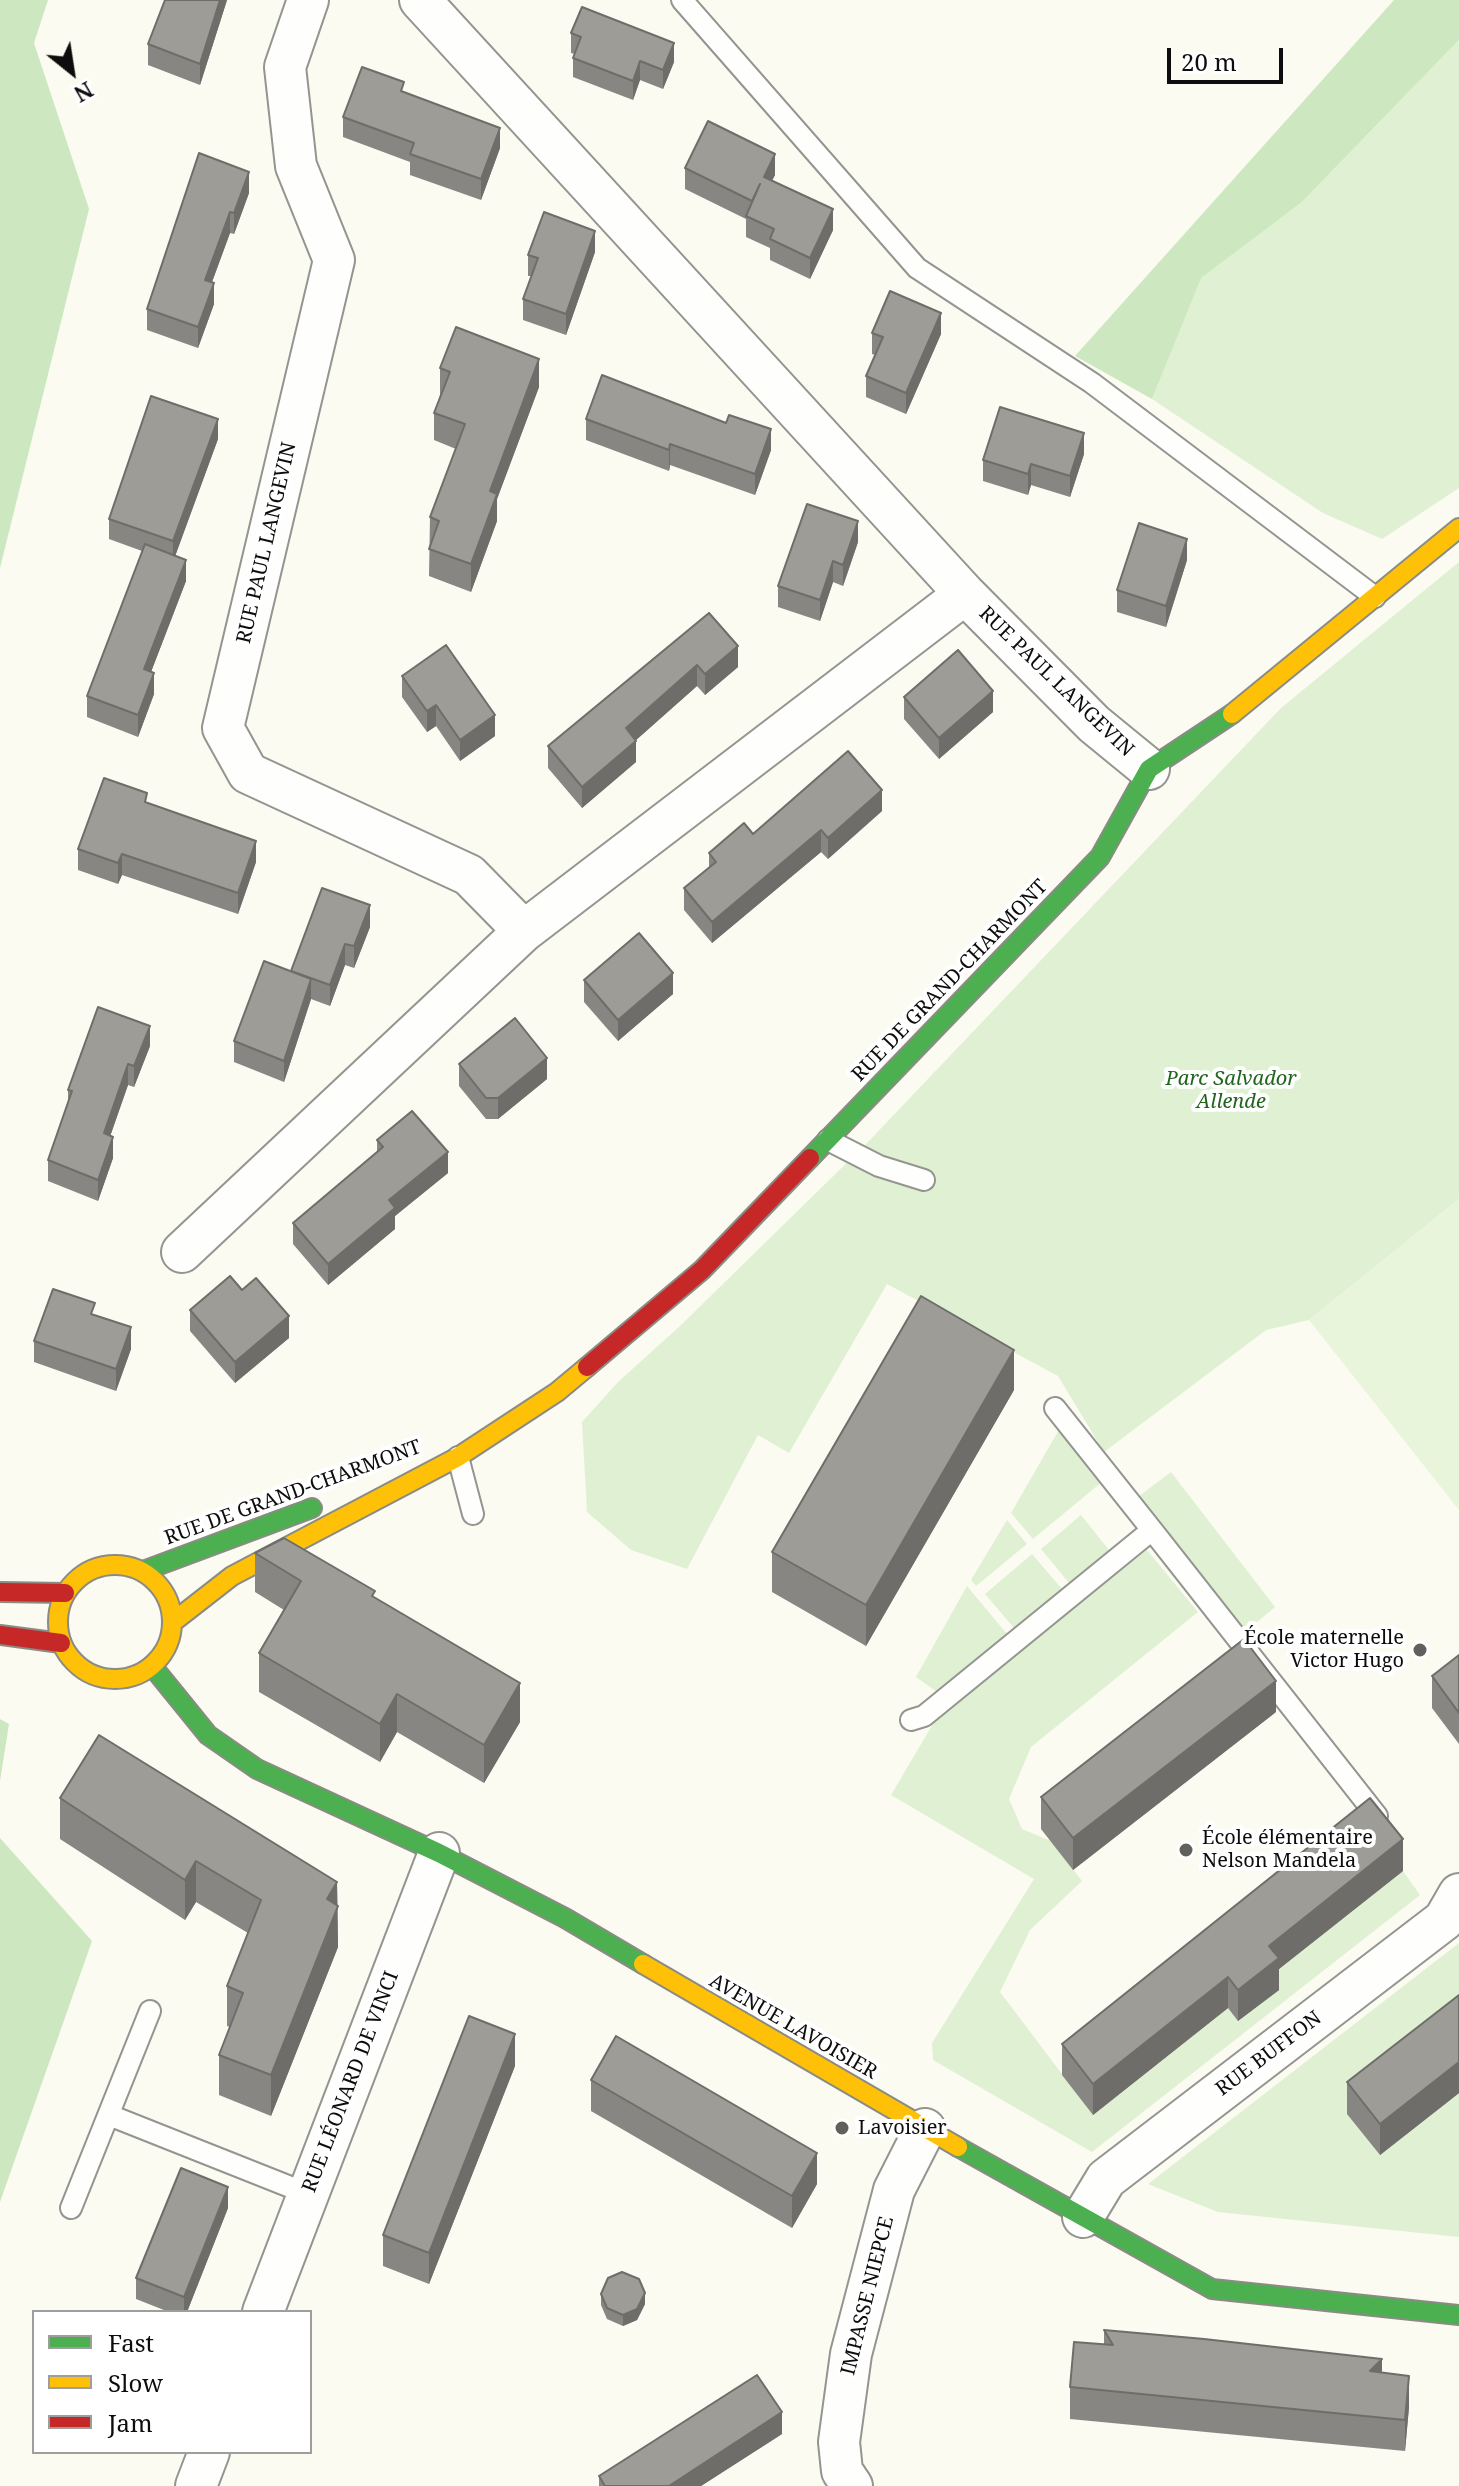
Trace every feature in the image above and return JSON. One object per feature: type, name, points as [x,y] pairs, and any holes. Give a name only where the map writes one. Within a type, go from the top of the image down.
[{"type":"street","name":"RUE PAUL LANGEVIN","points":[[308,0],[285,67],[296,166],[334,260],[223,728],[248,773],[469,875],[524,931]]},
{"type":"street","name":"RUE PAUL LANGEVIN","points":[[420,0],[965,594],[1094,724],[1149,769]]},
{"type":"street","name":"RUE DE GRAND-CHARMONT","points":[[173,1622],[232,1576],[458,1457],[557,1392],[702,1270],[1100,857],[1149,769],[1252,701],[1459,528]]},
{"type":"street","name":"RUE PAUL LANGEVIN","points":[[182,1252],[524,931],[965,594]]},
{"type":"street","name":"RUE DE GRAND-CHARMONT","points":[[143,1571],[458,1457]]},
{"type":"street","points":[[108,1565],[143,1571],[165,1593],[173,1622],[170,1639],[152,1666],[136,1676],[100,1678],[77,1665],[61,1643],[57,1626],[65,1593],[91,1570],[108,1565]]},
{"type":"street","points":[[0,1592],[65,1593]]},
{"type":"street","points":[[0,1635],[61,1643]]},
{"type":"street","name":"AVENUE LAVOISIER","points":[[152,1666],[208,1735],[257,1769],[439,1853],[565,1918],[925,2129],[1212,2289],[1459,2315]]},
{"type":"street","name":"RUE LÉONARD DE VINCI","points":[[264,2310],[439,1853]]},
{"type":"street","name":"RUE BUFFON","points":[[1083,2217],[1106,2179],[1444,1920],[1459,1894]]},
{"type":"street","name":"IMPASSE NIEPCE","points":[[835,2481],[851,2354],[894,2190],[925,2129]]},
{"type":"street","points":[[196,2486],[208,2454]]},
{"type":"lane","points":[[682,0],[917,268],[1092,383],[1375,597]]},
{"type":"lane","points":[[828,1140],[879,1166],[924,1180]]},
{"type":"lane","points":[[1055,1408],[1377,1816]]},
{"type":"lane","points":[[458,1457],[473,1514]]},
{"type":"lane","points":[[911,1720],[924,1716],[1152,1530]]},
{"type":"lane","points":[[71,2208],[150,2011]]},
{"type":"lane","points":[[109,2115],[308,2194]]},
{"type":"green space","points":[[0,0],[48,0],[34,43],[89,209],[0,568]]},
{"type":"green space","points":[[1394,0],[1459,0],[1459,40],[1302,202],[1201,278],[1152,399],[1075,356]]},
{"type":"green space","points":[[1459,40],[1459,488],[1382,539],[1323,513],[1152,399],[1200,278],[1302,202]]},
{"type":"green space","name":"Parc Salvador Allende","points":[[1459,562],[1459,1199],[1309,1320],[1266,1330],[1104,1452],[1058,1376],[887,1284],[789,1453],[758,1435],[687,1569],[631,1550],[587,1512],[582,1422],[618,1382],[680,1326],[867,1143],[1281,708]]},
{"type":"green space","points":[[1459,1199],[1459,1510],[1309,1320]]},
{"type":"green space","points":[[1060,1428],[1103,1481],[1033,1539],[1011,1513]]},
{"type":"green space","points":[[1171,1472],[1275,1607],[1245,1632],[1139,1496]]},
{"type":"green space","points":[[1081,1515],[1109,1550],[1069,1583],[1041,1549]]},
{"type":"green space","points":[[1007,1520],[1027,1544],[976,1586],[971,1580]]},
{"type":"green space","points":[[1147,1550],[1198,1612],[1031,1747],[1009,1799],[1022,1829],[1051,1841],[1082,1881],[1030,1930],[1000,1992],[1093,2115],[1228,2008],[1239,2021],[1278,1990],[1269,1977],[1403,1871],[1420,1895],[1092,2152],[933,2060],[932,2043],[1034,1879],[891,1795],[937,1717]]},
{"type":"green space","points":[[1032,1554],[1062,1589],[1014,1628],[985,1594]]},
{"type":"green space","points":[[967,1586],[1007,1634],[937,1692],[916,1677]]},
{"type":"green space","points":[[0,1719],[9,1724],[0,1781]]},
{"type":"green space","points":[[0,1838],[92,1941],[0,2202]]},
{"type":"green space","points":[[1459,1943],[1459,2237],[1218,2212],[1148,2184]]},
{"type":"building","points":[[165,0],[220,0],[200,64],[148,44]]},
{"type":"building","points":[[582,7],[674,43],[663,70],[640,61],[633,81],[573,58],[581,37],[571,33]]},
{"type":"building","points":[[362,67],[404,82],[401,91],[500,128],[481,179],[410,154],[414,143],[343,117]]},
{"type":"building","points":[[708,121],[775,154],[764,177],[833,209],[810,258],[770,239],[774,229],[746,216],[760,184],[752,201],[685,168]]},
{"type":"building","points":[[199,153],[249,172],[234,213],[230,212],[205,280],[214,283],[198,327],[147,309]]},
{"type":"building","points":[[544,212],[595,231],[566,314],[523,299],[538,258],[528,255]]},
{"type":"building","points":[[890,291],[941,313],[906,393],[866,376],[883,337],[872,333]]},
{"type":"building","points":[[456,327],[539,359],[490,491],[497,494],[471,564],[429,549],[439,521],[430,517],[465,424],[434,413],[450,372],[440,368]]},
{"type":"building","points":[[602,375],[726,423],[729,415],[771,429],[755,474],[670,444],[669,450],[586,419]]},
{"type":"building","points":[[151,396],[218,419],[173,541],[109,519]]},
{"type":"building","points":[[1000,407],[1084,433],[1070,476],[1031,464],[1028,474],[983,460]]},
{"type":"building","points":[[807,504],[858,521],[843,565],[833,561],[820,600],[778,586]]},
{"type":"building","points":[[1139,523],[1187,539],[1166,606],[1117,590]]},
{"type":"building","points":[[145,544],[186,560],[144,669],[154,673],[138,715],[87,696]]},
{"type":"building","points":[[709,613],[738,646],[705,674],[697,665],[626,728],[636,741],[582,787],[548,746]]},
{"type":"building","points":[[446,645],[495,715],[460,740],[436,705],[427,711],[402,676]]},
{"type":"building","points":[[958,650],[993,691],[939,738],[904,697]]},
{"type":"building","points":[[848,751],[882,790],[828,838],[821,830],[712,922],[684,888],[716,862],[709,853],[744,823],[753,834]]},
{"type":"building","points":[[104,778],[147,793],[145,802],[256,841],[238,893],[122,854],[118,863],[78,849]]},
{"type":"building","points":[[322,888],[370,905],[354,946],[345,944],[330,985],[291,971]]},
{"type":"building","points":[[639,933],[673,973],[618,1020],[584,980]]},
{"type":"building","points":[[264,961],[311,979],[284,1061],[234,1041]]},
{"type":"building","points":[[98,1007],[150,1026],[134,1066],[128,1064],[104,1133],[113,1137],[98,1180],[48,1160],[72,1091],[68,1090]]},
{"type":"building","points":[[515,1018],[547,1058],[498,1098],[486,1098],[459,1064]]},
{"type":"building","points":[[412,1111],[448,1152],[389,1200],[395,1208],[328,1264],[293,1223],[383,1147],[377,1140]]},
{"type":"building","points":[[230,1276],[242,1290],[256,1278],[289,1316],[235,1362],[190,1310]]},
{"type":"building","points":[[53,1289],[95,1303],[91,1314],[131,1327],[116,1369],[34,1341]]},
{"type":"building","points":[[921,1296],[1014,1350],[866,1605],[772,1552]]},
{"type":"building","points":[[284,1538],[375,1591],[372,1596],[520,1683],[484,1745],[397,1694],[380,1724],[259,1653],[301,1581],[255,1553]]},
{"type":"building","points":[[1244,1639],[1276,1681],[1073,1838],[1041,1797]]},
{"type":"building","points":[[1459,1655],[1459,1713],[1432,1676]]},
{"type":"building","points":[[99,1735],[337,1882],[327,1899],[338,1906],[271,2075],[219,2055],[243,1993],[227,1986],[261,1900],[196,1861],[185,1880],[60,1798]]},
{"type":"building","points":[[1370,1798],[1403,1839],[1269,1946],[1279,1958],[1238,1990],[1228,1977],[1093,2084],[1062,2044]]},
{"type":"building","points":[[1459,1995],[1459,2062],[1380,2124],[1347,2082]]},
{"type":"building","points":[[469,2016],[515,2034],[429,2253],[383,2235]]},
{"type":"building","points":[[616,2036],[817,2153],[792,2196],[591,2080]]},
{"type":"building","points":[[181,2168],[228,2187],[184,2297],[136,2278]]},
{"type":"building","points":[[622,2272],[639,2279],[645,2293],[637,2309],[623,2315],[607,2308],[601,2294],[608,2278]]},
{"type":"building","points":[[1104,2330],[1382,2359],[1370,2371],[1409,2376],[1405,2420],[1070,2387],[1074,2342],[1113,2345]]},
{"type":"building","points":[[757,2375],[782,2412],[669,2486],[605,2486],[599,2476]]},
{"type":"traffic: fast","points":[[810,1158],[1100,857],[1149,769],[1232,714]]},
{"type":"traffic: fast","points":[[143,1571],[312,1508]]},
{"type":"traffic: fast","points":[[152,1666],[208,1735],[257,1769],[439,1853],[565,1918],[643,1964]]},
{"type":"traffic: fast","points":[[958,2147],[1212,2289],[1459,2315]]},
{"type":"traffic: slow","points":[[1232,714],[1459,528]]},
{"type":"traffic: slow","points":[[173,1622],[232,1576],[458,1457],[557,1392],[587,1367]]},
{"type":"traffic: slow","points":[[115,1565],[147,1574],[163,1590],[172,1622],[163,1654],[147,1670],[115,1679],[83,1670],[67,1654],[58,1622],[67,1590],[83,1574],[115,1565]]},
{"type":"traffic: slow","points":[[643,1964],[958,2147]]},
{"type":"traffic: jam","points":[[587,1367],[702,1270],[810,1158]]},
{"type":"traffic: jam","points":[[0,1592],[65,1593]]},
{"type":"traffic: jam","points":[[0,1635],[61,1643]]},
{"type":"place","name":"École maternelle Victor Hugo","points":[[1420,1650]]},
{"type":"place","name":"École élémentaire Nelson Mandela","points":[[1186,1850]]},
{"type":"place","name":"Lavoisier","points":[[842,2128]]}]
